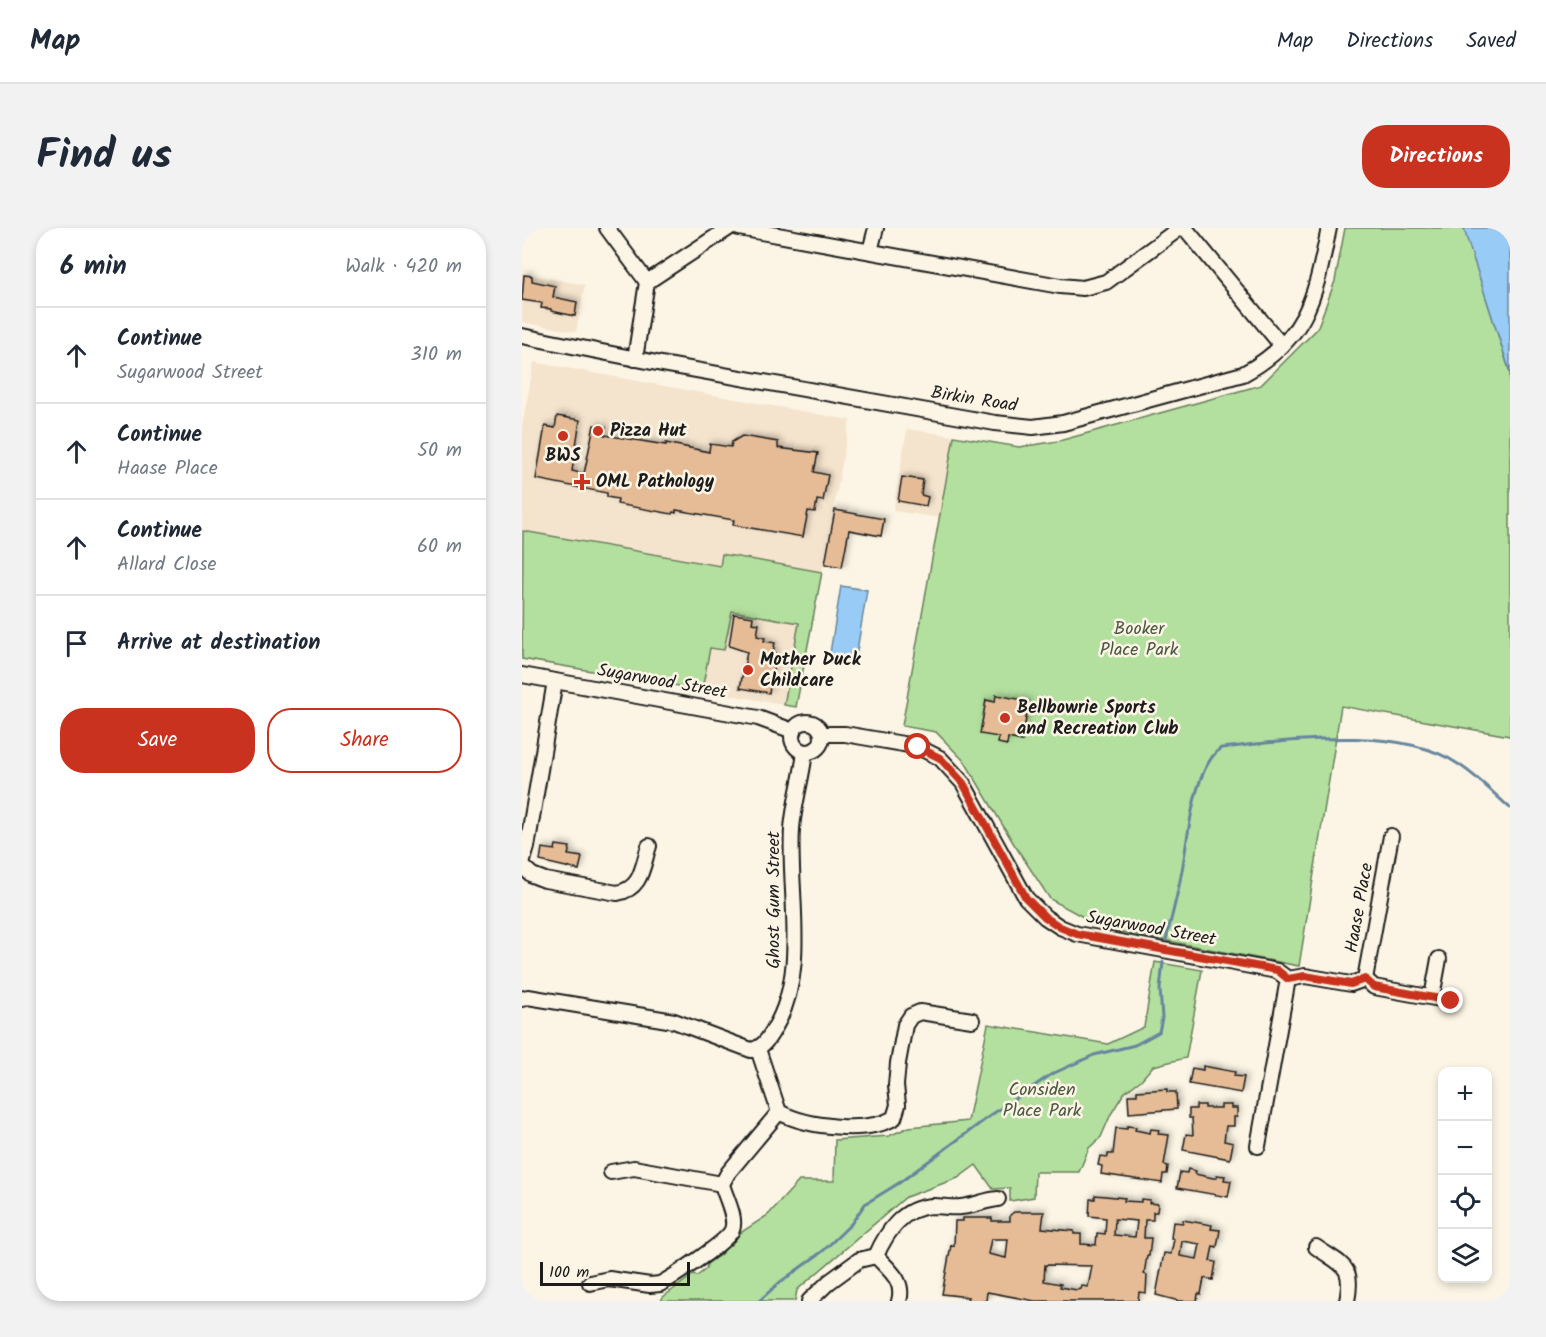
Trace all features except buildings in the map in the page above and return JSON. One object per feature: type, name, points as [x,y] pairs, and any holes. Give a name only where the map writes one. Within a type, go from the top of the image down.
[{"type":"street","points":[[607,228],[647,282],[635,359]]},
{"type":"street","points":[[647,282],[729,228]]},
{"type":"street","points":[[739,228],[1060,286],[1083,288],[1106,282],[1182,228],[1282,346]]},
{"type":"street","points":[[870,251],[876,228]]},
{"type":"street","name":"Birkin Road","points":[[522,336],[635,359],[897,406],[1033,427],[1063,423],[1243,374],[1263,363],[1297,330],[1309,308],[1317,287],[1329,228]]},
{"type":"street","name":"Sugarwood Street","points":[[522,675],[758,718],[794,731]]},
{"type":"street","points":[[555,681],[522,865],[532,875],[545,880],[617,893],[635,886],[649,846]]},
{"type":"street","points":[[811,722],[822,734],[820,746],[813,751],[805,752],[795,746],[792,738],[794,731],[799,724],[811,722]]},
{"type":"street","name":"Sugarwood Street","points":[[822,734],[845,734],[918,747],[940,758],[963,783],[1026,898],[1045,917],[1060,927],[1077,934],[1277,970],[1288,979]]},
{"type":"street","name":"Ghost Gum Street","points":[[758,1049],[766,1041],[781,1017],[793,971],[792,828],[805,752]]},
{"type":"street","name":"Haase Place","points":[[1288,979],[1305,976],[1351,984],[1365,979],[1391,836]]},
{"type":"street","points":[[1432,997],[1439,959]]},
{"type":"street","points":[[1258,1146],[1288,979]]},
{"type":"street","points":[[1365,979],[1374,987],[1451,1001]]},
{"type":"street","points":[[522,999],[528,997],[674,1021],[751,1050],[758,1049],[779,1112],[836,1126],[863,1127],[884,1124],[894,1118],[898,1105],[896,1085],[904,1025],[911,1016],[920,1012],[972,1020]]},
{"type":"street","points":[[590,1283],[609,1279],[650,1285],[660,1284],[721,1242],[732,1231],[722,1184],[728,1173],[779,1112]]},
{"type":"street","points":[[610,1172],[634,1168],[722,1184]]},
{"type":"street","points":[[876,1256],[887,1233],[913,1210],[931,1206],[971,1206],[981,1201],[998,1199]]},
{"type":"street","points":[[1316,1246],[1345,1268],[1349,1274],[1351,1282],[1347,1301]]},
{"type":"street","points":[[809,1301],[859,1260],[876,1256]]},
{"type":"street","points":[[876,1256],[898,1280],[901,1289],[900,1301]]},
{"type":"shaded area","points":[[522,273],[585,285],[576,332],[522,322]]},
{"type":"shaded area","points":[[534,362],[850,420],[822,572],[723,554],[720,566],[522,530],[522,426]]},
{"type":"shaded area","points":[[907,429],[954,436],[940,518],[893,511]]},
{"type":"shaded area","name":"Mother Duck Childcare","points":[[731,611],[799,623],[784,705],[702,690],[710,648],[724,650]]},
{"type":"green space","name":"Booker Place Park","points":[[1345,228],[1464,228],[1510,373],[1510,736],[1341,706],[1299,966],[1105,929],[1050,899],[965,762],[936,732],[902,726],[954,436],[1019,447],[1059,441],[1261,385],[1317,329],[1335,281]]},
{"type":"green space","points":[[523,531],[720,566],[722,554],[822,572],[796,707],[784,705],[799,623],[732,611],[724,650],[710,648],[702,690],[522,659]]},
{"type":"green space","name":"Considen Place Park","points":[[1155,962],[1202,970],[1186,1058],[1153,1066],[1141,1080],[1124,1093],[1101,1137],[1089,1148],[1079,1172],[1035,1172],[1034,1197],[1010,1201],[1010,1188],[993,1189],[976,1165],[958,1178],[906,1197],[797,1290],[795,1301],[661,1301],[663,1297],[693,1275],[697,1276],[706,1269],[707,1264],[720,1255],[740,1233],[768,1215],[799,1181],[834,1181],[835,1140],[889,1136],[909,1127],[968,1121],[988,1024],[1108,1044],[1144,1027]]},
{"type":"water","points":[[1464,228],[1510,228],[1510,372],[1467,239]]},
{"type":"water","points":[[841,586],[867,590],[855,663],[829,659]]},
{"type":"waterway","points":[[1166,940],[1197,789],[1211,758],[1221,748],[1342,738],[1406,744],[1434,752],[1458,764],[1510,808]]},
{"type":"waterway","points":[[759,1301],[779,1283],[823,1251],[851,1224],[865,1204],[899,1183],[994,1113],[1052,1074],[1094,1055],[1135,1045],[1159,1032],[1162,1018],[1160,989],[1163,962]]},
{"type":"place","name":"Pizza Hut","points":[[598,431]]},
{"type":"place","name":"BWS","points":[[563,436]]},
{"type":"place","name":"OML Pathology","points":[[582,482]]},
{"type":"place","name":"Mother Duck Childcare","points":[[748,670]]},
{"type":"place","name":"Bellbowrie Sports and Recreation Club","points":[[1005,718]]},
{"type":"route","points":[[918,747],[940,758],[963,783],[1026,898],[1045,917],[1060,927],[1077,934],[1277,970],[1288,979],[1305,976],[1351,984],[1365,979],[1374,987],[1451,1001]]}]
